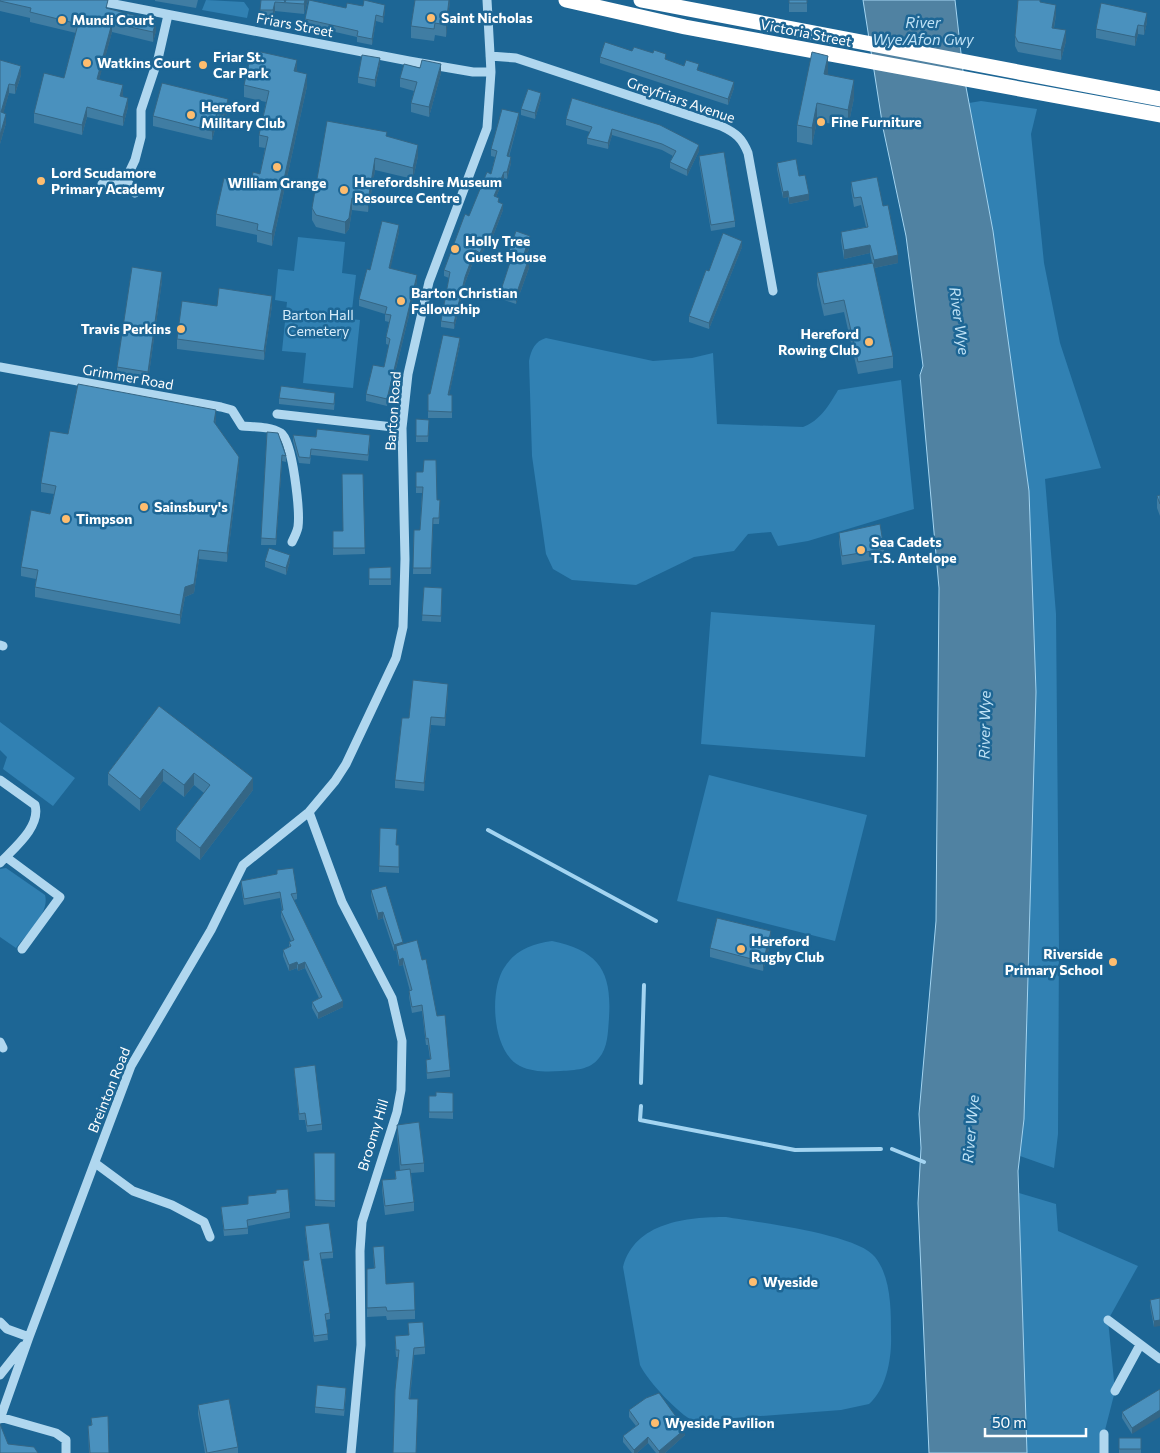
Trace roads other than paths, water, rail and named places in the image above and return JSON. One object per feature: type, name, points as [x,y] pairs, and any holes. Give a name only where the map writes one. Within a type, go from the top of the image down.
[{"type":"highway","name":"Victoria Street","points":[[566,0],[684,27],[1160,115]]},
{"type":"highway","name":"Victoria Street","points":[[641,0],[1160,99]]},
{"type":"street","name":"Friars Street","points":[[94,0],[455,69],[491,72]]},
{"type":"street","name":"Barton Road","points":[[309,812],[335,781],[346,764],[380,694],[400,643],[405,559],[402,428],[408,374],[418,322],[429,282],[487,128],[491,72],[487,0]]},
{"type":"street","points":[[126,179],[136,160],[141,137],[140,110],[158,59],[168,15]]},
{"type":"street","name":"Greyfriars Avenue","points":[[490,56],[516,58],[734,132],[742,139],[748,153],[772,291]]},
{"type":"street","points":[[102,184],[126,179]]},
{"type":"street","points":[[126,179],[135,193]]},
{"type":"street","name":"Grimmer Road","points":[[0,367],[232,410],[242,426],[270,429],[281,433],[288,442],[293,461],[298,527],[292,542]]},
{"type":"street","points":[[277,414],[402,428]]},
{"type":"street","points":[[0,780],[35,805],[36,809],[36,816],[31,828],[3,860],[60,897],[22,949]]},
{"type":"street","name":"Breinton Road","points":[[0,1418],[132,1066],[211,930],[243,865],[309,812]]},
{"type":"street","name":"Broomy Hill","points":[[309,812],[342,902],[392,998],[402,1041],[401,1090],[397,1112],[362,1222],[360,1251],[361,1345],[351,1453]]},
{"type":"street","points":[[95,1163],[133,1191],[172,1205],[204,1222],[210,1237]]},
{"type":"street","points":[[1108,1320],[1160,1359]]},
{"type":"street","points":[[0,1322],[7,1329],[29,1337],[0,1375]]},
{"type":"street","points":[[1115,1391],[1140,1345]]},
{"type":"street","points":[[0,1418],[56,1433],[66,1440],[66,1453]]},
{"type":"street","points":[[1104,1434],[1104,1453]]},
{"type":"water","points":[[863,0],[955,0],[963,71],[993,231],[1029,491],[1036,692],[1024,1119],[1018,1171],[1027,1453],[929,1453],[918,1203],[921,1148],[919,1114],[936,921],[939,588],[920,375],[923,366],[906,236],[883,128]]},
{"type":"waterway","points":[[488,830],[656,921]]},
{"type":"waterway","points":[[641,1083],[644,985]]},
{"type":"waterway","points":[[641,1106],[640,1120],[795,1150],[881,1149]]},
{"type":"waterway","points":[[892,1149],[924,1162]]},
{"type":"place","name":"Saint Nicholas","points":[[431,18]]},
{"type":"place","name":"Mundi Court","points":[[62,20]]},
{"type":"place","name":"Watkins Court","points":[[87,63]]},
{"type":"place","name":"Friar St. Car Park","points":[[203,65]]},
{"type":"place","name":"Hereford Military Club","points":[[191,115]]},
{"type":"place","name":"Fine Furniture","points":[[821,122]]},
{"type":"place","name":"William Grange","points":[[277,167]]},
{"type":"place","name":"Lord Scudamore Primary Academy","points":[[41,181]]},
{"type":"place","name":"Herefordshire Museum Resource Centre","points":[[344,190]]},
{"type":"place","name":"Holly Tree Guest House","points":[[455,249]]},
{"type":"place","name":"Barton Christian Fellowship","points":[[401,301]]},
{"type":"place","name":"Travis Perkins","points":[[181,329]]},
{"type":"place","name":"Hereford Rowing Club","points":[[869,342]]},
{"type":"place","name":"Sainsbury's","points":[[144,507]]},
{"type":"place","name":"Timpson","points":[[66,519]]},
{"type":"place","name":"Sea Cadets T.S. Antelope","points":[[861,550]]},
{"type":"place","name":"Hereford Rugby Club","points":[[741,949]]},
{"type":"place","name":"Riverside Primary School","points":[[1113,962]]},
{"type":"place","name":"Wyeside","points":[[753,1282]]},
{"type":"place","name":"Wyeside Pavilion","points":[[655,1423]]},
{"type":"water label","name":"River Wye/Afon Gwy","points":[[923,32]]},
{"type":"water label","name":"River Wye","points":[[959,321]]},
{"type":"water label","name":"River Wye","points":[[985,725]]},
{"type":"water label","name":"River Wye","points":[[971,1129]]},
{"type":"park label","name":"Barton Hall Cemetery","points":[[318,324]]}]
